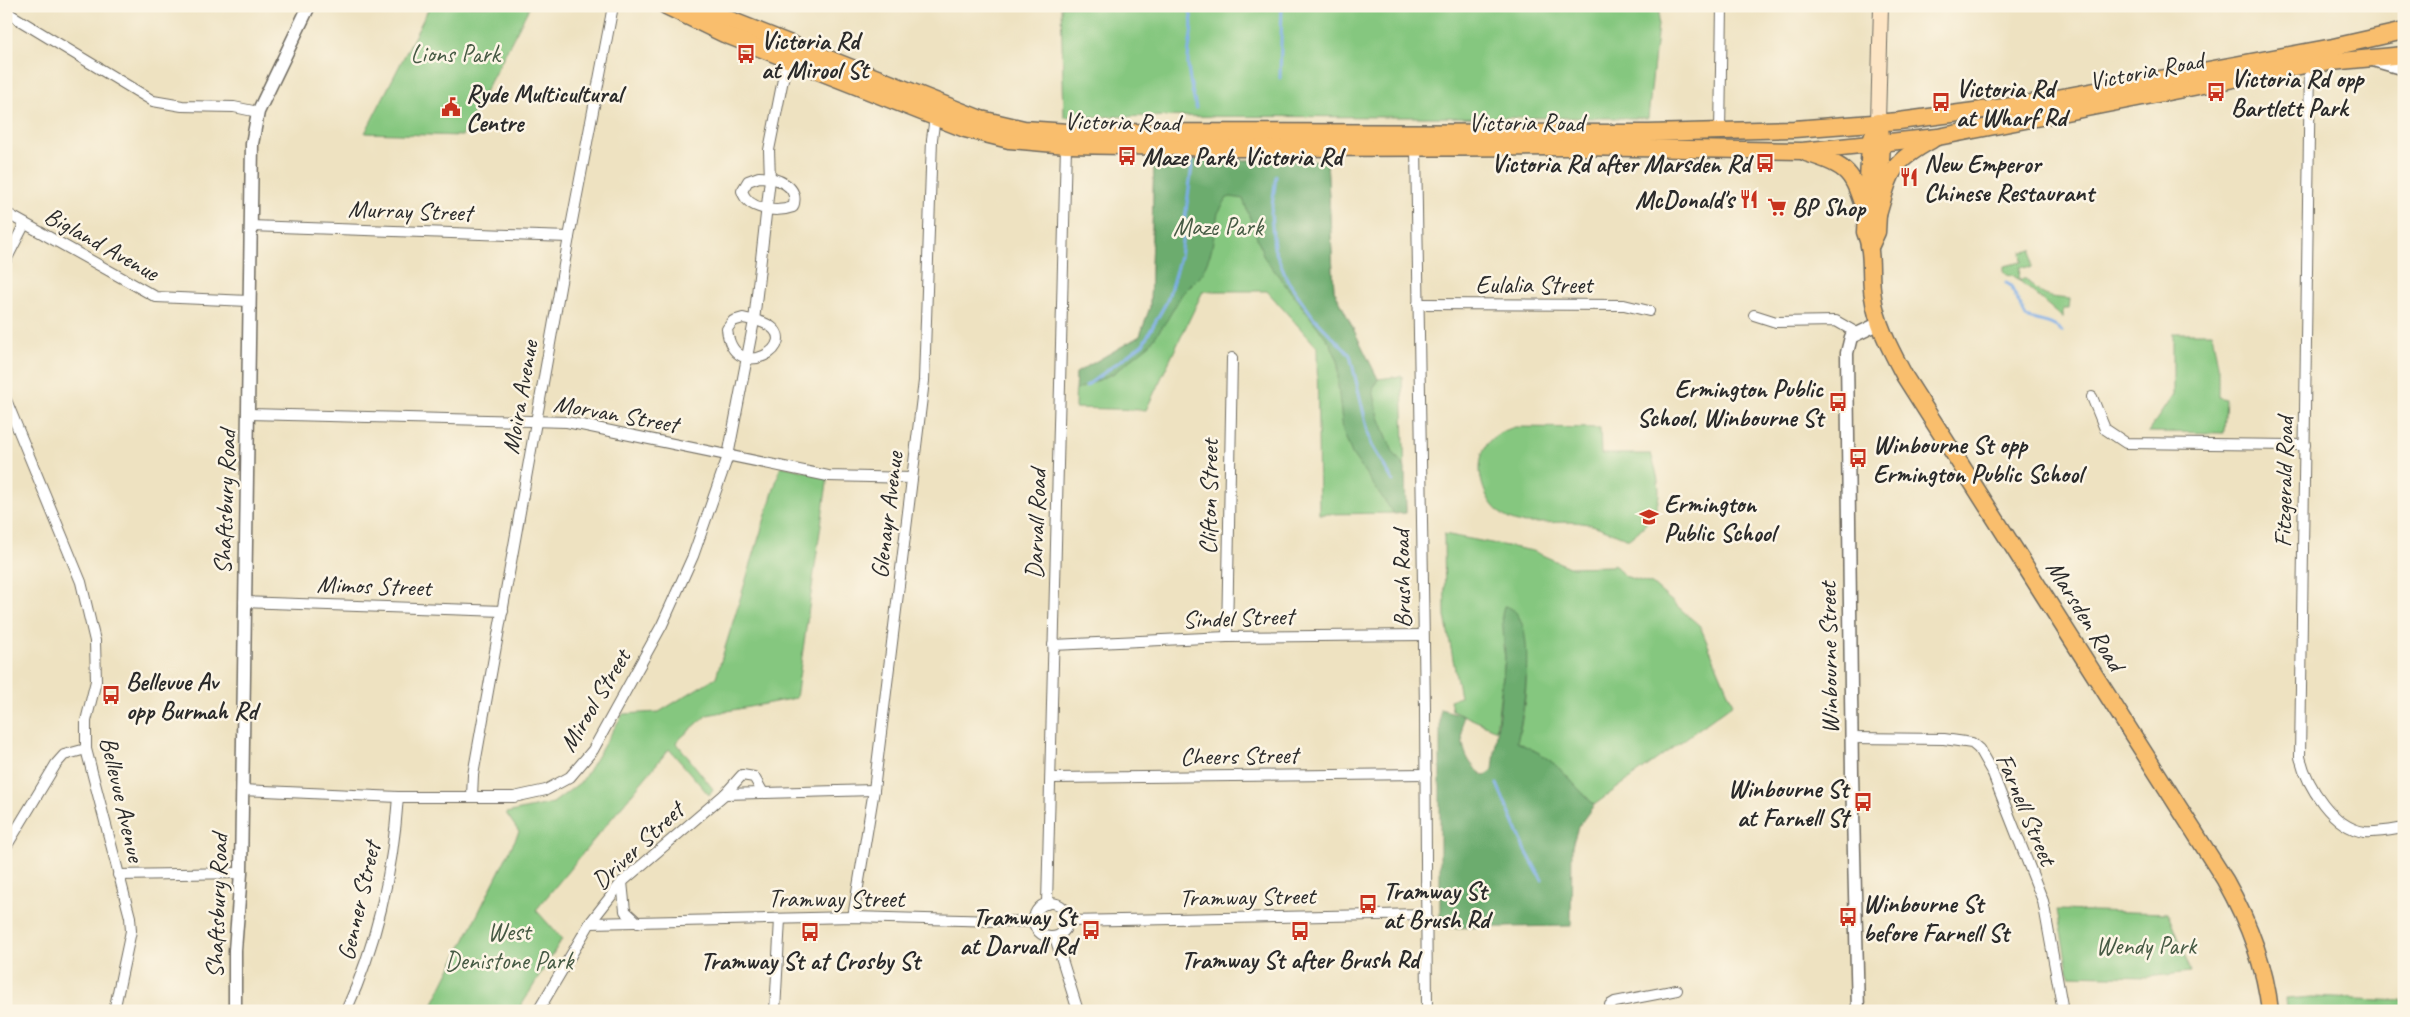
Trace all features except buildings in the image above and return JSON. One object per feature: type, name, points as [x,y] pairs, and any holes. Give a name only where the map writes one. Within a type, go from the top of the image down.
[{"type":"main road","name":"Victoria Road","points":[[666,6],[696,22],[966,129],[1009,140],[1066,145],[1236,148],[1416,147],[1802,151],[1938,137],[2310,64],[2404,55]]},
{"type":"main road","name":"Victoria Road","points":[[695,6],[966,114],[993,123],[1024,129],[1068,132],[1720,132],[1878,122],[2020,105],[2404,32]]},
{"type":"main road","points":[[1878,122],[1881,6]]},
{"type":"main road","points":[[2333,47],[2404,42]]},
{"type":"main road","name":"Marsden Road","points":[[1878,122],[1872,215],[1877,232],[1870,245],[1871,282],[1880,323],[1905,377],[2229,888],[2252,933],[2267,986],[2270,1011]]},
{"type":"main road","points":[[1872,215],[1898,162],[1908,153],[1938,137]]},
{"type":"main road","points":[[1802,151],[1833,162],[1849,173],[1872,215]]},
{"type":"street","name":"Shaftsbury Road","points":[[235,1011],[235,950],[241,873],[252,144],[258,112],[309,6]]},
{"type":"street","name":"Moira Avenue","points":[[472,796],[473,775],[569,237],[613,6]]},
{"type":"street","points":[[1720,132],[1722,6]]},
{"type":"street","points":[[6,12],[153,101],[182,106],[234,107],[258,112]]},
{"type":"street","points":[[2367,58],[2404,69]]},
{"type":"street","name":"Mirool Street","points":[[242,790],[398,797],[514,797],[546,790],[570,777],[593,750],[662,625],[693,556],[728,456],[754,321],[770,179],[769,150],[787,59]]},
{"type":"street","name":"Fitzgerald Road","points":[[2310,64],[2300,757],[2302,767],[2330,812],[2350,827],[2365,832],[2404,828]]},
{"type":"street","name":"Glenayr Avenue","points":[[853,917],[874,790],[924,381],[932,139],[935,117]]},
{"type":"street","name":"Darvall Road","points":[[1047,904],[1052,778],[1053,645],[1066,145]]},
{"type":"street","name":"Brush Road","points":[[1416,147],[1426,774],[1427,1011]]},
{"type":"street","points":[[759,177],[770,179],[785,183],[794,191],[796,199],[793,207],[785,210],[766,209],[752,205],[745,199],[742,191],[748,181],[759,177]]},
{"type":"street","points":[[6,213],[24,224],[6,260]]},
{"type":"street","name":"Bigland Avenue","points":[[24,224],[156,297],[249,301]]},
{"type":"street","name":"Murray Street","points":[[250,226],[569,237]]},
{"type":"street","name":"Eulalia Street","points":[[1418,304],[1624,305],[1650,311]]},
{"type":"street","points":[[1754,315],[1776,322],[1836,322],[1856,333],[1880,323]]},
{"type":"street","points":[[743,318],[754,321],[766,324],[775,332],[777,343],[773,352],[760,358],[747,357],[733,350],[728,341],[727,329],[733,321],[743,318]]},
{"type":"street","name":"Winbourne Street","points":[[1856,333],[1850,340],[1846,366],[1858,1011]]},
{"type":"street","name":"Clifton Street","points":[[1227,637],[1232,358]]},
{"type":"street","points":[[2092,397],[2105,429],[2126,443],[2305,445]]},
{"type":"street","name":"Bellevue Avenue","points":[[6,400],[81,582],[96,641],[96,681],[86,721],[86,749],[130,917],[131,931],[114,1011]]},
{"type":"street","name":"Morvan Street","points":[[249,414],[567,422],[828,476],[912,478]]},
{"type":"street","name":"Mimos Street","points":[[244,602],[503,611]]},
{"type":"street","name":"Sindel Street","points":[[1053,645],[1227,637],[1423,634]]},
{"type":"street","name":"Farnell Street","points":[[1852,738],[1944,738],[1972,744],[1979,749],[1992,772],[2043,901],[2063,1011]]},
{"type":"street","points":[[6,847],[56,764],[64,755],[86,749]]},
{"type":"street","name":"Driver Street","points":[[538,1011],[590,923],[622,882],[726,794],[737,778],[746,774],[758,780],[762,791]]},
{"type":"street","name":"Cheers Street","points":[[1052,778],[1426,774]]},
{"type":"street","points":[[726,794],[762,791],[874,790]]},
{"type":"street","name":"Genner Street","points":[[346,1011],[364,971],[377,928],[395,840],[398,797]]},
{"type":"street","points":[[118,875],[241,873]]},
{"type":"street","points":[[622,882],[625,910],[638,923]]},
{"type":"street","points":[[1047,904],[1062,907],[1068,921],[1064,931],[1055,937],[1039,933],[1034,922],[1036,912],[1047,904]]},
{"type":"street","name":"Tramway Street","points":[[1068,921],[1426,914]]},
{"type":"street","name":"Tramway Street","points":[[590,923],[853,917],[1034,922]]},
{"type":"street","points":[[774,1011],[780,919]]},
{"type":"street","points":[[1055,937],[1078,1011]]},
{"type":"street","points":[[1610,1011],[1610,1005],[1615,1002],[1677,990]]},
{"type":"green space","name":"Lions Park","points":[[430,6],[530,6],[462,136],[365,133]]},
{"type":"green space","points":[[1061,6],[1660,6],[1648,118],[1064,117]]},
{"type":"green space","name":"Maze Park","points":[[1154,159],[1327,161],[1334,290],[1378,379],[1402,376],[1406,513],[1319,514],[1317,347],[1267,291],[1203,291],[1146,410],[1075,408],[1076,373],[1140,336],[1150,307]]},
{"type":"green space","name":"Maze Park","points":[[1154,159],[1327,161],[1334,290],[1378,379],[1373,389],[1379,417],[1393,452],[1405,468],[1406,513],[1394,514],[1352,454],[1343,431],[1338,386],[1338,361],[1330,343],[1264,257],[1243,199],[1227,198],[1218,213],[1211,252],[1202,274],[1182,294],[1150,344],[1114,373],[1075,391],[1076,373],[1140,336],[1150,307]]},
{"type":"green space","points":[[2032,250],[2032,268],[2020,267],[2019,279],[2026,279],[2045,295],[2070,299],[2069,309],[2063,309],[2063,318],[2014,276],[2004,273],[2004,266],[2022,262],[2021,252]]},
{"type":"green space","points":[[2173,333],[2212,333],[2218,365],[2218,397],[2226,399],[2224,433],[2148,432],[2173,395]]},
{"type":"green space","points":[[1515,427],[1600,428],[1601,454],[1651,454],[1659,491],[1655,511],[1641,529],[1629,539],[1588,524],[1575,522],[1520,522],[1504,516],[1489,499],[1481,477],[1480,465],[1482,454],[1492,438]]},
{"type":"green space","name":"West Denistone Park","points":[[781,466],[828,476],[796,698],[707,715],[676,742],[713,789],[709,795],[669,749],[536,910],[562,939],[518,1011],[429,1011],[519,832],[506,813],[553,803],[582,781],[623,714],[659,712],[716,677]]},
{"type":"green space","points":[[1444,534],[1533,551],[1569,567],[1611,566],[1614,564],[1624,576],[1652,584],[1700,626],[1733,704],[1594,805],[1557,766],[1541,754],[1517,742],[1523,716],[1526,689],[1524,635],[1503,645],[1505,658],[1496,730],[1452,710],[1450,700],[1460,697],[1445,616]]},
{"type":"green space","points":[[1504,606],[1515,612],[1522,625],[1526,644],[1527,666],[1523,711],[1517,742],[1541,754],[1557,766],[1594,805],[1578,827],[1572,846],[1571,926],[1440,928],[1440,709],[1463,715],[1462,733],[1467,757],[1471,764],[1485,776],[1493,770],[1505,658],[1502,614]]},
{"type":"green space","name":"Wendy Park","points":[[2057,910],[2168,913],[2191,972],[2147,977],[2069,975]]},
{"type":"green space","points":[[2312,997],[2404,1001],[2404,1011],[2287,1011],[2286,999]]},
{"type":"waterway","points":[[1188,6],[1192,20],[1188,65],[1196,108]]},
{"type":"waterway","points":[[1280,78],[1282,6]]},
{"type":"waterway","points":[[1086,386],[1143,344],[1167,301],[1180,257],[1193,158]]},
{"type":"waterway","points":[[1276,176],[1271,214],[1274,248],[1288,281],[1314,318],[1350,355],[1371,444],[1393,481]]},
{"type":"waterway","points":[[2006,283],[2010,285],[2026,317],[2049,323],[2062,331]]},
{"type":"waterway","points":[[1497,784],[1526,851],[1542,880]]},
{"type":"place","name":"Victoria Rd at Mirool St","points":[[746,54]]},
{"type":"place","name":"Victoria Rd opp Bartlett Park","points":[[2216,92]]},
{"type":"place","name":"Victoria Rd at Wharf Rd","points":[[1941,102]]},
{"type":"place","name":"Ryde Multicultural Centre","points":[[451,107]]},
{"type":"place","name":"Maze Park, Victoria Rd","points":[[1127,156]]},
{"type":"place","name":"Victoria Rd after Marsden Rd","points":[[1765,163]]},
{"type":"place","name":"New Emperor Chinese Restaurant","points":[[1909,177]]},
{"type":"place","name":"McDonald's","points":[[1749,199]]},
{"type":"place","name":"BP Shop","points":[[1777,207]]},
{"type":"place","name":"Ermington Public School, Winbourne St","points":[[1838,402]]},
{"type":"place","name":"Winbourne St opp Ermington Public School","points":[[1858,458]]},
{"type":"place","name":"Ermington Public School","points":[[1649,517]]},
{"type":"place","name":"Bellevue Av opp Burmah Rd","points":[[111,695]]},
{"type":"place","name":"Winbourne St at Farnell St","points":[[1863,802]]},
{"type":"place","name":"Tramway St at Brush Rd","points":[[1368,904]]},
{"type":"place","name":"Winbourne St before Farnell St","points":[[1848,917]]},
{"type":"place","name":"Tramway St at Darvall Rd","points":[[1091,930]]},
{"type":"place","name":"Tramway St after Brush Rd","points":[[1300,931]]},
{"type":"place","name":"Tramway St at Crosby St","points":[[810,932]]}]
